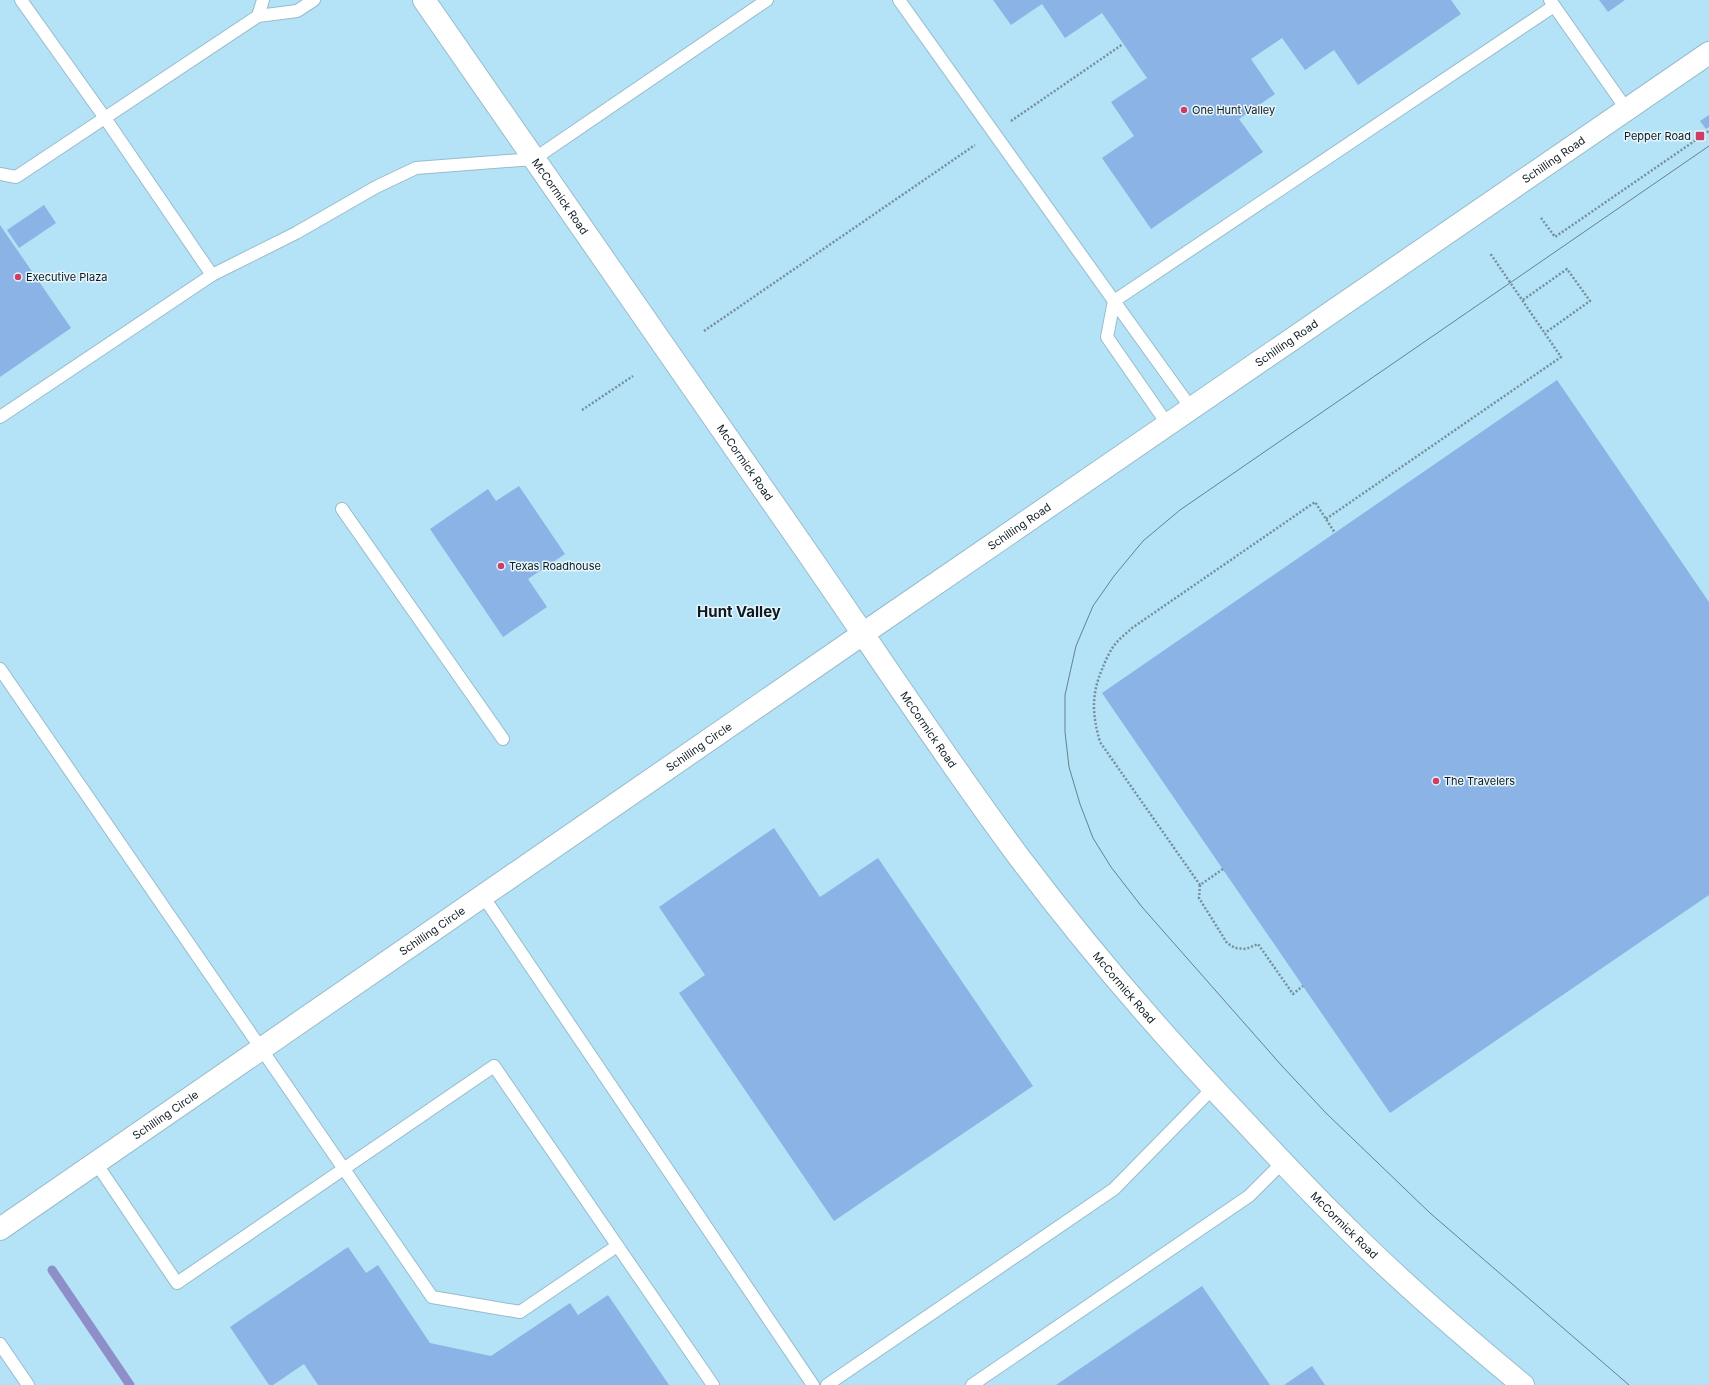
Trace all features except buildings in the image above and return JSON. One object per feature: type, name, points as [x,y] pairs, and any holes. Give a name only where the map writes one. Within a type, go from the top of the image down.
[{"type":"street","name":"McCormick Road","points":[[424,0],[864,633],[949,760],[1020,858],[1075,929],[1143,1010],[1213,1088],[1356,1237],[1480,1350],[1523,1385]]},
{"type":"street","name":"Schilling Road","points":[[864,633],[1709,53]]},
{"type":"street","name":"Schilling Circle","points":[[0,1229],[864,633]]},
{"type":"lane","points":[[21,0],[105,118],[212,275]]},
{"type":"lane","points":[[258,16],[263,0]]},
{"type":"lane","points":[[0,174],[16,176],[258,16],[297,11],[314,0]]},
{"type":"lane","points":[[0,417],[212,275],[296,233],[376,187],[416,168],[534,159],[767,0]]},
{"type":"lane","points":[[899,0],[1191,408]]},
{"type":"lane","points":[[1168,425],[1107,337],[1114,301],[1552,3],[1627,110]]},
{"type":"lane","points":[[342,510],[503,739]]},
{"type":"lane","points":[[0,669],[432,1297],[520,1312],[617,1246]]},
{"type":"lane","points":[[483,896],[813,1385]]},
{"type":"lane","points":[[96,1163],[177,1283],[494,1066],[713,1385]]},
{"type":"lane","points":[[827,1385],[1114,1189],[1213,1088]]},
{"type":"lane","points":[[972,1385],[1249,1196],[1283,1162]]},
{"type":"lane","points":[[0,1344],[28,1385]]},
{"type":"path","points":[[704,331],[1123,44]]},
{"type":"path","points":[[1541,218],[1555,237],[1709,131]]},
{"type":"path","points":[[1326,519],[1561,358],[1490,253]]},
{"type":"path","points":[[1523,300],[1567,269],[1590,301],[1545,333]]},
{"type":"path","points":[[582,410],[633,376]]},
{"type":"path","points":[[1303,986],[1293,994],[1258,944],[1246,949],[1235,948],[1227,943],[1199,898],[1200,885],[1100,742],[1094,722],[1093,702],[1096,682],[1105,661],[1116,643],[1132,628],[1315,502],[1335,533]]},
{"type":"path","points":[[1200,885],[1223,870]]},
{"type":"shaded area","points":[[0,0],[1709,0],[1709,1385],[0,1385]]},
{"type":"waterway","points":[[52,1270],[130,1385]]},
{"type":"tram line","points":[[1629,1385],[1430,1213],[1326,1113],[1282,1066],[1142,907],[1111,867],[1093,838],[1080,804],[1069,767],[1065,732],[1065,695],[1076,646],[1093,606],[1114,576],[1143,541],[1180,510],[1709,146]]},
{"type":"place","name":"One Hunt Valley","points":[[1184,110]]},
{"type":"place","name":"Pepper Road","points":[[1700,136]]},
{"type":"place","name":"Executive Plaza","points":[[18,277]]},
{"type":"place","name":"Texas Roadhouse","points":[[501,566]]},
{"type":"place","name":"The Travelers","points":[[1436,781]]},
{"type":"district","name":"Hunt Valley","points":[[739,612]]}]
